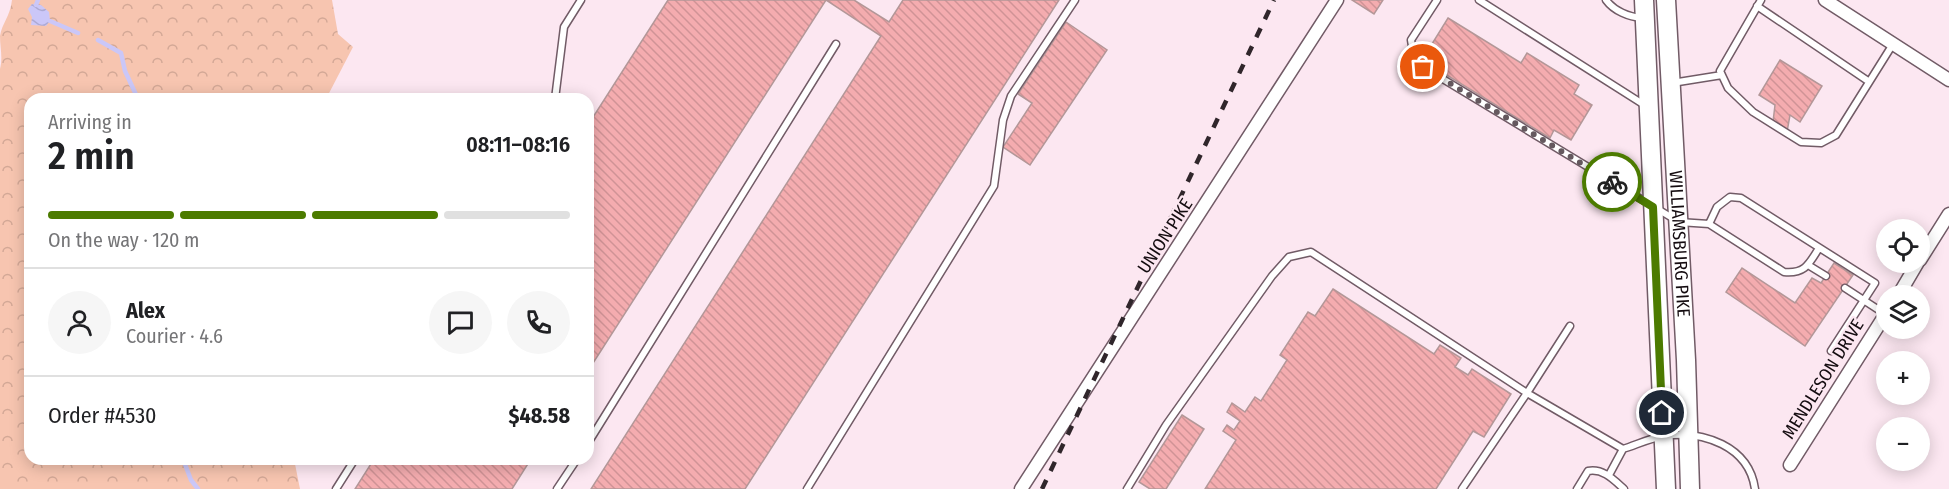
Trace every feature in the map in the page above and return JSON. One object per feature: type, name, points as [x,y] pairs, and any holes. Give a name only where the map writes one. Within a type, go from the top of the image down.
[{"type":"main road","name":"WILLIAMSBURG PIKE","points":[[1666,0],[1679,222],[1690,489]]},
{"type":"main road","name":"WILLIAMSBURG PIKE","points":[[1644,9],[1666,489]]},
{"type":"street","name":"UNION PIKE","points":[[1021,489],[1337,0]]},
{"type":"street","points":[[1825,0],[1949,80]]},
{"type":"street","points":[[1930,244],[1949,214]]},
{"type":"street","name":"MENDLESON DRIVE","points":[[1790,465],[1876,329]]},
{"type":"lane","points":[[556,93],[564,27],[581,0]]},
{"type":"lane","points":[[807,489],[994,186],[1003,120],[1011,96],[1075,0]]},
{"type":"lane","points":[[1437,0],[1411,40],[1413,58],[1423,67],[1679,222],[1709,224],[1784,272],[1796,273],[1808,265],[1819,248]]},
{"type":"lane","points":[[1479,0],[1648,107]]},
{"type":"lane","points":[[1606,0],[1611,6],[1632,17],[1644,9]]},
{"type":"lane","points":[[1868,81],[1759,3],[1720,71],[1728,88],[1753,112],[1802,142],[1821,143],[1836,135],[1893,44]]},
{"type":"lane","points":[[594,433],[836,44]]},
{"type":"lane","points":[[1671,83],[1722,75]]},
{"type":"lane","points":[[1709,224],[1717,207],[1730,197],[1741,198],[1875,283],[1831,351]]},
{"type":"lane","points":[[1126,489],[1166,425],[1272,276],[1289,257],[1311,252],[1527,393],[1623,449]]},
{"type":"lane","points":[[1808,265],[1826,276]]},
{"type":"lane","points":[[1845,288],[1876,307]]},
{"type":"lane","points":[[1462,489],[1570,326]]},
{"type":"lane","points":[[1609,475],[1623,449],[1664,436],[1689,436],[1720,442],[1734,450],[1749,467],[1755,489]]},
{"type":"lane","points":[[336,489],[351,465]]},
{"type":"lane","points":[[558,489],[573,465]]},
{"type":"lane","points":[[1577,489],[1588,471],[1594,470],[1609,475],[1624,489]]},
{"type":"green space","points":[[12,0],[332,0],[338,34],[353,47],[329,93],[24,93],[24,465],[295,465],[300,489],[0,489],[0,36]]},
{"type":"water","points":[[32,4],[41,5],[49,12],[50,21],[46,26],[31,25],[32,17],[28,9]]},
{"type":"building","points":[[668,0],[826,0],[594,362],[594,116]]},
{"type":"building","points":[[826,0],[854,0],[889,22],[903,0],[1059,0],[745,489],[591,489],[881,36]]},
{"type":"building","points":[[1352,0],[1383,0],[1374,14]]},
{"type":"building","points":[[1448,18],[1521,63],[1527,53],[1579,85],[1574,94],[1592,105],[1571,140],[1554,130],[1550,138],[1422,60]]},
{"type":"building","points":[[1066,22],[1107,50],[1030,165],[1003,147],[1032,103],[1018,94]]},
{"type":"building","points":[[1780,60],[1822,86],[1800,122],[1790,115],[1787,132],[1773,122],[1775,105],[1759,95]]},
{"type":"building","points":[[1834,263],[1853,275],[1805,346],[1726,292],[1742,268],[1795,303],[1812,278],[1821,283]]},
{"type":"building","points":[[1333,289],[1434,354],[1440,345],[1461,358],[1455,367],[1468,375],[1472,369],[1511,394],[1484,437],[1473,431],[1436,489],[1205,489],[1236,440],[1223,431],[1227,425],[1234,430],[1240,421],[1227,412],[1232,403],[1245,412],[1255,397],[1261,401],[1287,360],[1280,355],[1308,312],[1315,316]]},
{"type":"building","points":[[1182,415],[1204,429],[1166,489],[1150,489],[1139,482]]},
{"type":"building","points":[[370,465],[527,465],[512,489],[355,489]]},
{"type":"waterway","points":[[36,5],[38,0]]},
{"type":"waterway","points":[[50,21],[78,33]]},
{"type":"waterway","points":[[98,40],[121,53],[125,71],[135,93]]},
{"type":"waterway","points":[[185,465],[191,480],[198,489]]},
{"type":"railway","points":[[1042,489],[1274,0]]},
{"type":"way so far","points":[[1423,67],[1612,182]]},
{"type":"route","points":[[1612,182],[1653,207],[1662,413]]}]
